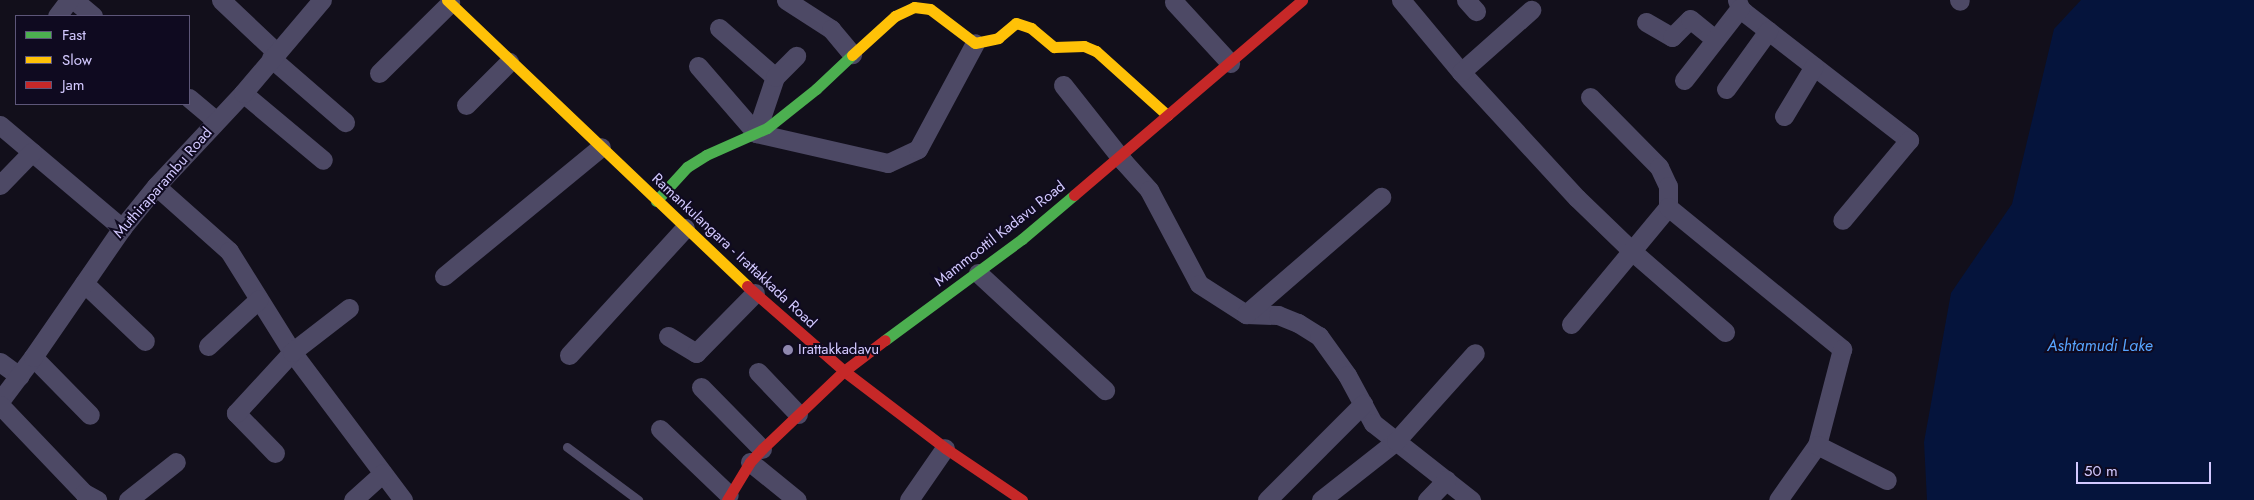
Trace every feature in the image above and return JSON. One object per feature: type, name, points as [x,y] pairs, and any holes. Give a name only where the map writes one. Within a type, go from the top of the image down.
[{"type":"street","points":[[58,15],[69,0]]},
{"type":"street","points":[[74,0],[92,15]]},
{"type":"street","points":[[221,0],[274,55],[345,122]]},
{"type":"street","name":"Muthiraparambu Road","points":[[0,403],[122,228],[156,186],[243,93],[322,0]]},
{"type":"street","points":[[786,0],[831,29],[852,54]]},
{"type":"street","points":[[1401,0],[1461,72],[1571,191],[1633,252],[1726,332]]},
{"type":"street","points":[[379,73],[448,2]]},
{"type":"street","name":"Ramankulangara - Irattakkada Road","points":[[448,2],[754,293],[844,371],[945,448],[1022,500]]},
{"type":"street","points":[[1174,2],[1230,63]]},
{"type":"street","name":"Mammoottil Kadavu Road","points":[[728,498],[756,456],[844,371],[939,299],[978,273],[1230,63],[1292,3]]},
{"type":"street","points":[[1684,80],[1715,39],[1738,4],[1768,31],[1909,140],[1842,220]]},
{"type":"street","points":[[656,201],[687,167],[706,155],[767,128],[816,89],[895,16],[914,7],[930,9],[975,43]]},
{"type":"street","points":[[1461,72],[1531,10]]},
{"type":"street","points":[[1646,22],[1672,37],[1690,19],[1715,39]]},
{"type":"street","points":[[698,66],[756,132],[888,163],[918,148],[975,43],[998,38],[1016,23],[1031,28],[1054,47],[1073,48],[1084,46],[1096,51],[1167,115]]},
{"type":"street","points":[[719,28],[775,77]]},
{"type":"street","points":[[1726,89],[1768,31]]},
{"type":"street","points":[[756,132],[775,77],[796,56]]},
{"type":"street","points":[[466,105],[510,62]]},
{"type":"street","points":[[1784,116],[1814,66]]},
{"type":"street","points":[[1063,84],[1149,190],[1199,284],[1246,314],[1278,315],[1298,323],[1319,336],[1347,375],[1373,424],[1471,500]]},
{"type":"street","points":[[243,93],[323,160]]},
{"type":"street","points":[[1571,324],[1633,252],[1668,207],[1668,186],[1659,167],[1590,97]]},
{"type":"street","points":[[190,99],[216,121]]},
{"type":"street","points":[[0,125],[122,228]]},
{"type":"street","points":[[444,276],[601,147]]},
{"type":"street","points":[[0,184],[32,152]]},
{"type":"street","points":[[156,186],[229,251],[292,352],[403,500]]},
{"type":"street","points":[[1246,314],[1381,196]]},
{"type":"street","points":[[1668,207],[1842,349],[1817,445],[1778,500]]},
{"type":"street","points":[[569,354],[685,228]]},
{"type":"street","points":[[978,273],[1104,390]]},
{"type":"street","points":[[84,283],[145,341]]},
{"type":"street","points":[[668,336],[696,353],[754,293]]},
{"type":"street","points":[[208,346],[259,299]]},
{"type":"street","points":[[275,454],[236,413],[292,352],[350,308]]},
{"type":"street","points":[[1321,500],[1396,441],[1475,353]]},
{"type":"street","points":[[33,357],[90,415]]},
{"type":"street","points":[[0,362],[19,376]]},
{"type":"street","points":[[758,372],[798,414]]},
{"type":"street","points":[[701,387],[756,456],[797,500]]},
{"type":"street","points":[[0,403],[84,493],[97,500]]},
{"type":"street","points":[[1267,500],[1363,404]]},
{"type":"street","points":[[660,429],[728,498]]},
{"type":"street","points":[[1817,445],[1887,480]]},
{"type":"street","points":[[909,500],[945,448]]},
{"type":"street","points":[[128,500],[176,462]]},
{"type":"street","points":[[353,500],[383,473]]},
{"type":"street","points":[[1427,500],[1446,480]]},
{"type":"lane","points":[[567,446],[638,500]]},
{"type":"water","name":"Ashtamudi Lake","points":[[2081,0],[2254,0],[2254,500],[1927,500],[1924,442],[1951,293],[2012,204],[2054,29]]},
{"type":"traffic: fast","points":[[656,201],[687,167],[706,155],[767,128],[816,89],[852,55]]},
{"type":"traffic: fast","points":[[885,340],[1022,239],[1074,195]]},
{"type":"traffic: slow","points":[[447,0],[747,286]]},
{"type":"traffic: slow","points":[[852,55],[895,16],[914,7],[930,9],[975,43],[998,38],[1016,23],[1031,28],[1054,47],[1084,46],[1096,51],[1167,115]]},
{"type":"traffic: jam","points":[[1074,195],[1302,0]]},
{"type":"traffic: jam","points":[[747,286],[844,371],[945,448],[1022,500]]},
{"type":"traffic: jam","points":[[727,500],[750,462],[762,449],[844,371],[885,340]]},
{"type":"place","name":"Irattakkadavu","points":[[788,350]]}]
